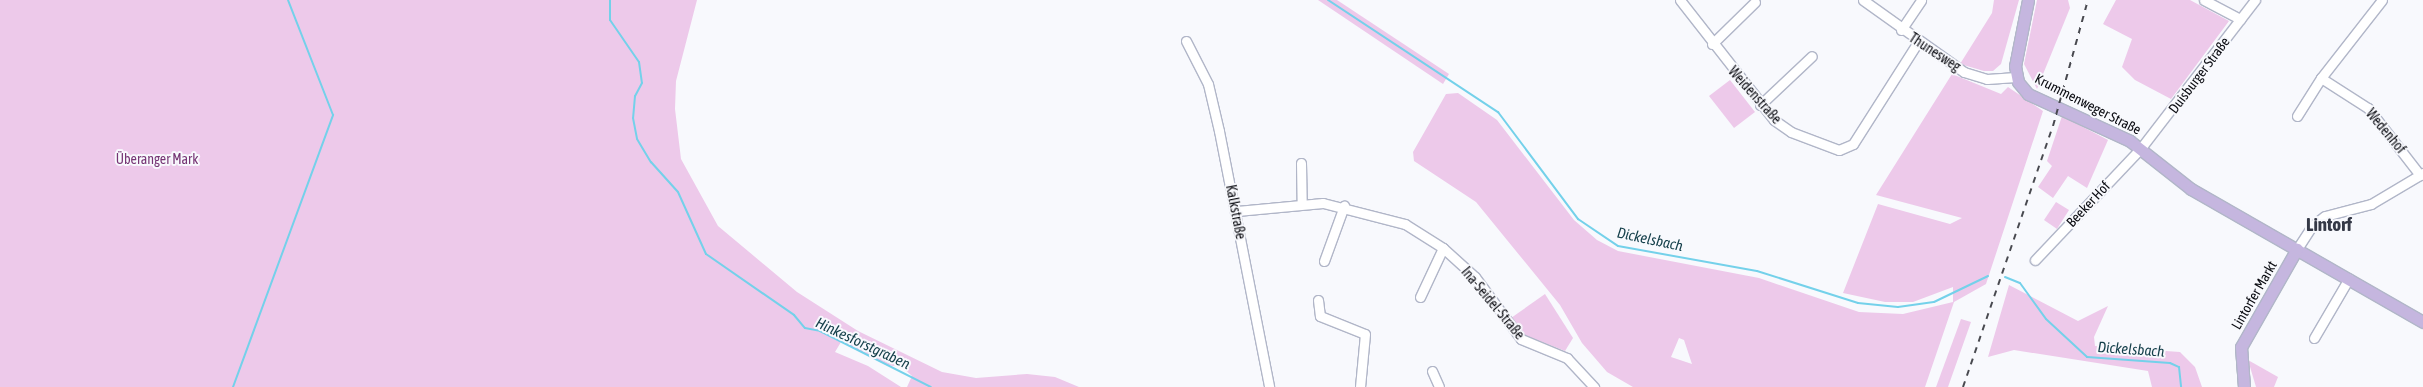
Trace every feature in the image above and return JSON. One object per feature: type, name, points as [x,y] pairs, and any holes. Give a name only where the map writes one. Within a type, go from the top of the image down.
[{"type":"main road","points":[[2019,82],[2016,52],[2028,0]]},
{"type":"main road","name":"Krummenweger Straße","points":[[2019,82],[2038,100],[2109,130],[2141,148],[2191,189],[2297,249]]},
{"type":"main road","points":[[2297,249],[2423,322]]},
{"type":"main road","name":"Lintorfer Markt","points":[[2244,387],[2241,347],[2297,249]]},
{"type":"street","name":"Weidenstraße","points":[[1680,0],[1760,105],[1792,132],[1845,150],[1853,144],[1918,42]]},
{"type":"street","name":"Thunesweg","points":[[1863,0],[1901,30],[1951,65],[1977,76],[2019,82]]},
{"type":"street","points":[[1901,30],[1921,0]]},
{"type":"street","points":[[2204,0],[2240,19]]},
{"type":"street","name":"Duisburger Straße","points":[[2141,148],[2255,0]]},
{"type":"street","points":[[2297,116],[2321,78],[2382,0]]},
{"type":"street","points":[[1712,44],[1755,2]]},
{"type":"street","name":"Kalkstraße","points":[[1186,42],[1208,84],[1237,211],[1269,387]]},
{"type":"street","points":[[1760,105],[1812,56]]},
{"type":"street","name":"Wedenhof","points":[[2321,78],[2368,108],[2422,174]]},
{"type":"street","name":"Beeker Hof","points":[[2035,260],[2141,148]]},
{"type":"street","points":[[1301,163],[1302,202]]},
{"type":"street","points":[[2297,249],[2312,226],[2324,216],[2371,204],[2422,174]]},
{"type":"street","name":"Ina-Seidel-Straße","points":[[1237,211],[1302,202],[1344,206],[1405,224],[1443,248],[1475,277],[1521,339],[1567,358],[1594,387]]},
{"type":"street","points":[[1324,261],[1344,206]]},
{"type":"street","points":[[1420,297],[1443,248]]},
{"type":"street","points":[[2314,338],[2348,278]]},
{"type":"street","points":[[1318,300],[1320,316],[1365,334],[1360,387]]},
{"type":"street","points":[[1432,371],[1439,387]]},
{"type":"green space","name":"Überanger Mark","points":[[0,0],[697,0],[676,81],[675,109],[681,159],[718,226],[797,292],[858,331],[942,372],[976,378],[1027,374],[1055,377],[1079,387],[907,387],[912,376],[902,367],[886,365],[841,342],[835,352],[868,366],[901,387],[0,387]]},
{"type":"green space","points":[[1318,0],[1337,0],[1449,74],[1443,84]]},
{"type":"green space","points":[[1994,0],[2019,0],[2001,64],[1993,71],[1984,71],[1960,64],[1992,13]]},
{"type":"green space","points":[[2037,0],[2068,0],[2070,8],[2037,89],[2024,64]]},
{"type":"green space","points":[[2116,0],[2190,0],[2229,21],[2171,99],[2135,80],[2122,67],[2132,39],[2103,24]]},
{"type":"green space","points":[[1952,74],[2001,94],[2008,87],[2043,111],[1986,284],[1954,302],[1925,387],[1633,387],[1607,372],[1582,343],[1560,305],[1476,202],[1414,161],[1413,152],[1446,94],[1458,93],[1497,120],[1574,220],[1597,240],[1618,251],[1759,278],[1859,312],[1903,314],[1953,302],[1953,287],[1913,302],[1885,302],[1843,293],[1878,204],[1950,224],[1962,218],[1876,195]],"holes":[[[1679,338],[1684,340],[1692,364],[1671,357]]]},
{"type":"green space","points":[[1730,80],[1755,112],[1734,128],[1709,96]]},
{"type":"green space","points":[[2062,116],[2108,140],[2087,188],[2068,176],[2053,198],[2038,187],[2052,166],[2047,161]]},
{"type":"green space","points":[[2056,202],[2069,210],[2057,229],[2044,220]]},
{"type":"green space","points":[[2009,285],[2078,321],[2108,306],[2094,337],[2095,346],[2180,352],[2195,367],[2202,387],[2152,387],[2148,371],[2014,350],[1988,357]]},
{"type":"green space","points":[[1545,294],[1573,338],[1565,351],[1522,334],[1511,318]]},
{"type":"green space","points":[[1961,319],[1971,322],[1948,387],[1936,387]]},
{"type":"green space","points":[[2248,360],[2278,377],[2274,387],[2256,387]]},
{"type":"waterway","points":[[233,387],[333,115],[288,0]]},
{"type":"waterway","name":"Hinkesforstgraben","points":[[610,0],[610,20],[639,62],[642,83],[635,96],[633,118],[637,139],[651,162],[678,192],[706,254],[794,315],[805,328],[820,331],[931,387]]},
{"type":"waterway","name":"Dickelsbach","points":[[1328,0],[1498,112],[1578,219],[1618,246],[1757,271],[1858,303],[1898,307],[1934,302],[1988,276]]},
{"type":"waterway","name":"Dickelsbach","points":[[2005,277],[2020,283],[2046,319],[2087,357],[2170,363],[2179,367],[2181,387]]},
{"type":"railway","points":[[1963,387],[2053,126],[2088,0]]},
{"type":"district","name":"Lintorf","points":[[2329,225]]}]
